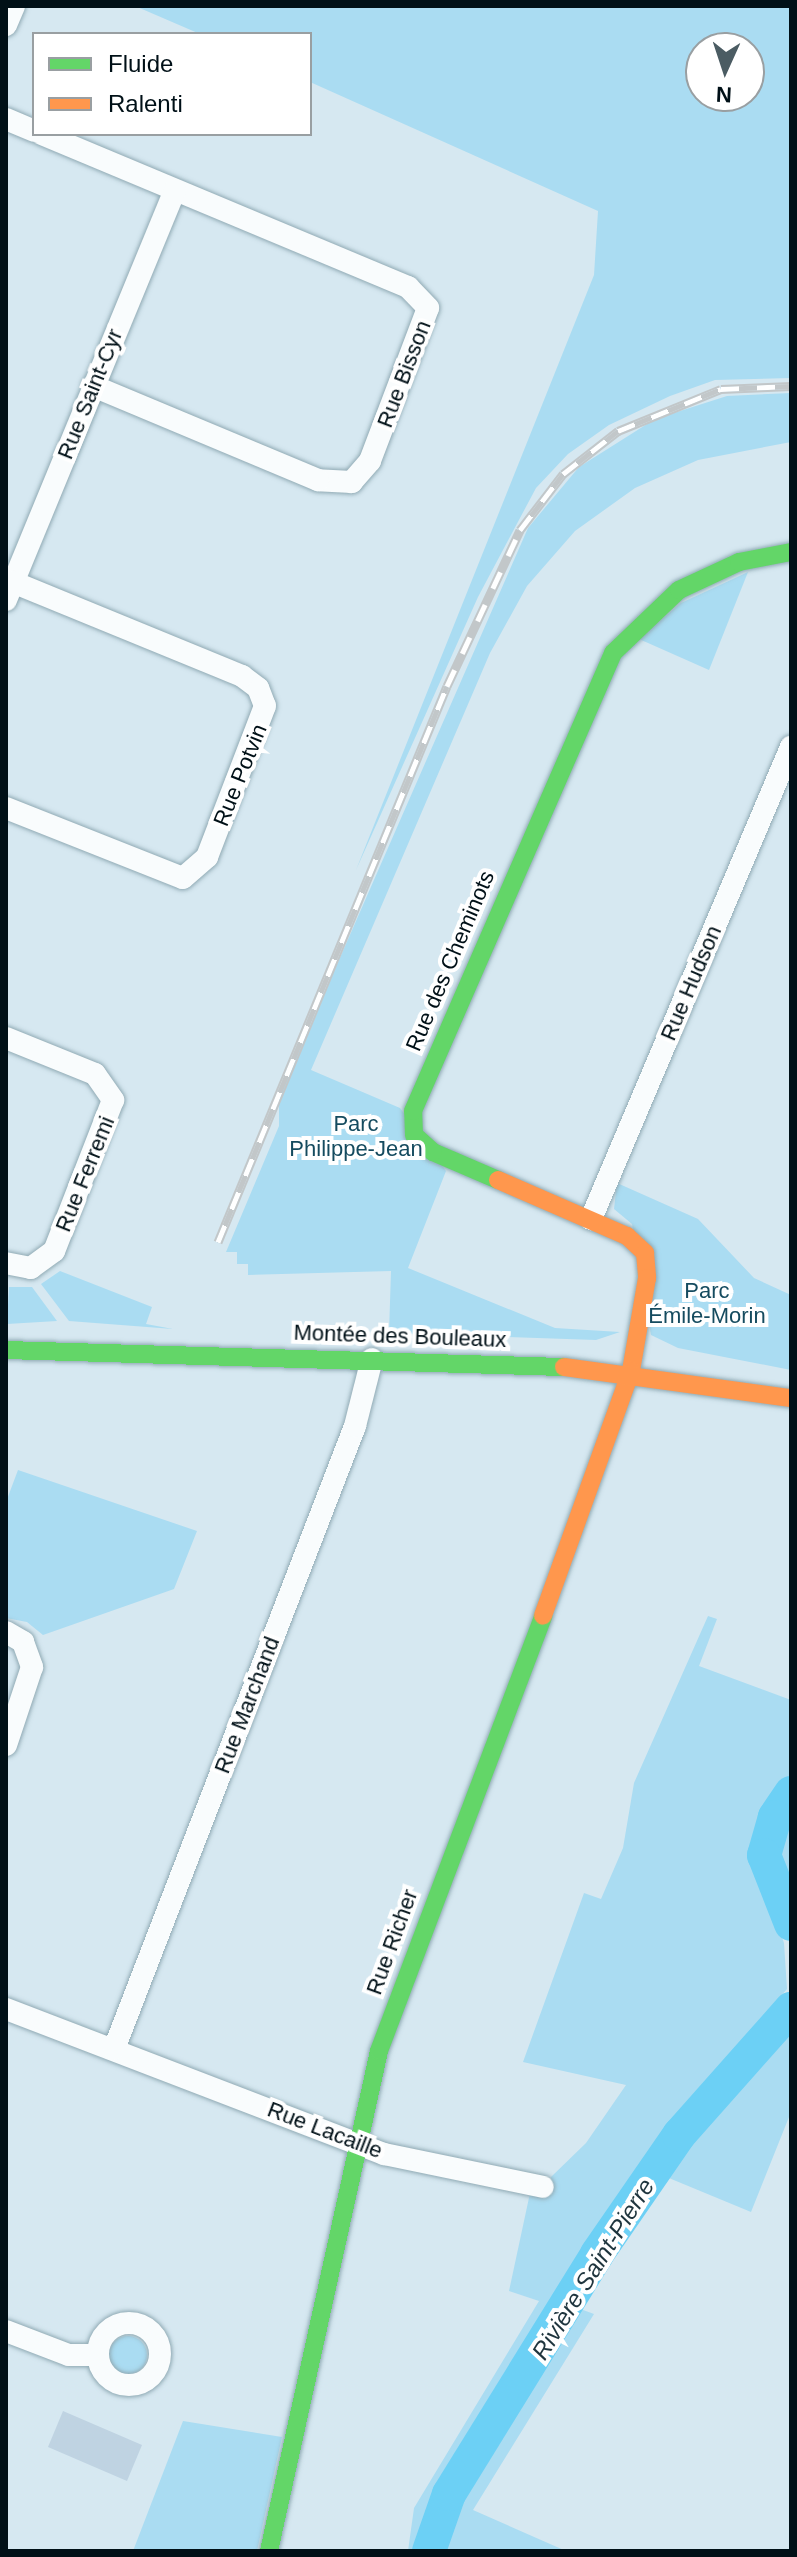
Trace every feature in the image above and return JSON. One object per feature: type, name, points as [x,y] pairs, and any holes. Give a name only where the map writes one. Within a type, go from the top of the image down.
[{"type":"street","points":[[6,25],[14,6]]},
{"type":"street","points":[[6,119],[32,130]]},
{"type":"street","name":"Rue Bisson","points":[[47,136],[426,300],[426,326],[376,447],[359,479],[329,483],[93,386]]},
{"type":"street","name":"Rue Saint-Cyr","points":[[10,591],[175,190]]},
{"type":"street","name":"Rue des Cheminots","points":[[631,1371],[647,1278],[645,1253],[627,1236],[433,1152],[414,1135],[413,1111],[613,653],[643,619],[688,585],[739,562],[791,552]]},
{"type":"street","name":"Rue Potvin","points":[[6,808],[183,878],[207,857],[265,706],[258,688],[242,676],[10,591]]},
{"type":"street","name":"Rue Hudson","points":[[591,1219],[791,747]]},
{"type":"street","name":"Rue Ferremi","points":[[6,1038],[95,1074],[113,1100],[54,1251],[31,1268],[6,1263]]},
{"type":"street","name":"Montée des Bouleaux","points":[[6,1350],[372,1359],[631,1371],[791,1398]]},
{"type":"street","name":"Rue Marchand","points":[[114,2049],[355,1426],[372,1359]]},
{"type":"street","name":"Rue Richer","points":[[269,2551],[356,2143],[390,2017],[599,1471],[631,1371]]},
{"type":"street","points":[[6,1632],[23,1642],[32,1667],[6,1745]]},
{"type":"street","name":"Rue Lacaille","points":[[6,2009],[356,2143],[543,2187]]},
{"type":"street","points":[[6,2331],[69,2355],[98,2355]]},
{"type":"green space","points":[[135,6],[791,6],[791,378],[715,380],[670,396],[609,425],[568,454],[536,488],[478,597],[356,870],[594,275],[598,211],[312,83],[312,32],[195,32]]},
{"type":"green space","name":"Parc Philippe-Jean","points":[[791,393],[791,442],[698,460],[635,488],[575,531],[527,586],[490,653],[311,1070],[400,1108],[446,1171],[408,1268],[555,1328],[620,1332],[596,1340],[389,1333],[391,1271],[248,1275],[248,1264],[237,1264],[237,1252],[226,1252],[279,1126],[279,1097],[528,528],[579,467],[655,419],[727,396]]},
{"type":"green space","points":[[748,572],[709,670],[639,639],[681,603]]},
{"type":"green space","name":"Parc Émile-Morin","points":[[617,1183],[698,1219],[754,1278],[791,1295],[791,1370],[678,1348],[651,1335],[632,1224],[614,1209]]},
{"type":"green space","points":[[60,1271],[152,1307],[146,1324],[173,1329],[69,1321],[41,1284]]},
{"type":"green space","points":[[9,1287],[32,1287],[57,1321],[7,1324]]},
{"type":"green space","points":[[18,1470],[197,1531],[174,1589],[43,1635],[27,1622],[6,1618],[6,1502]]},
{"type":"green space","points":[[708,1616],[717,1619],[699,1666],[791,1700],[791,1779],[771,1805],[752,1853],[784,1943],[787,1989],[752,2029],[729,2073],[691,2107],[645,2171],[508,2395],[454,2471],[423,2551],[408,2551],[414,2508],[539,2301],[509,2291],[530,2193],[546,2195],[551,2177],[586,2143],[626,2085],[523,2062],[584,1893],[601,1899],[623,1848],[634,1783]]},
{"type":"green space","points":[[791,1807],[791,1900],[776,1855],[777,1832]]},
{"type":"green space","points":[[789,2032],[791,2112],[751,2212],[664,2176],[705,2121]]},
{"type":"green space","points":[[575,2307],[594,2314],[473,2510],[566,2551],[438,2551],[455,2502]]},
{"type":"green space","points":[[128,2336],[142,2341],[147,2355],[142,2369],[128,2374],[114,2369],[109,2355],[114,2341]]},
{"type":"green space","points":[[183,2421],[282,2437],[257,2551],[133,2551]]},
{"type":"building","points":[[63,2411],[142,2445],[127,2481],[48,2447]]},
{"type":"waterway","name":"Rivière Saint-Pierre","points":[[791,1793],[775,1817],[764,1855],[791,1924]]},
{"type":"waterway","name":"Rivière Saint-Pierre","points":[[429,2551],[449,2494],[597,2254],[679,2135],[791,2009]]},
{"type":"railway","points":[[218,1242],[447,686],[520,530],[563,474],[618,431],[721,389],[791,386]]},
{"type":"traffic: fast","points":[[498,1180],[433,1152],[414,1135],[413,1111],[613,653],[679,590],[739,562],[791,552]]},
{"type":"traffic: fast","points":[[6,1350],[564,1367]]},
{"type":"traffic: fast","points":[[269,2551],[379,2051],[543,1616]]},
{"type":"traffic: slow","points":[[498,1180],[627,1236],[645,1253],[647,1278],[631,1371],[543,1616]]},
{"type":"traffic: slow","points":[[564,1367],[791,1398]]}]
